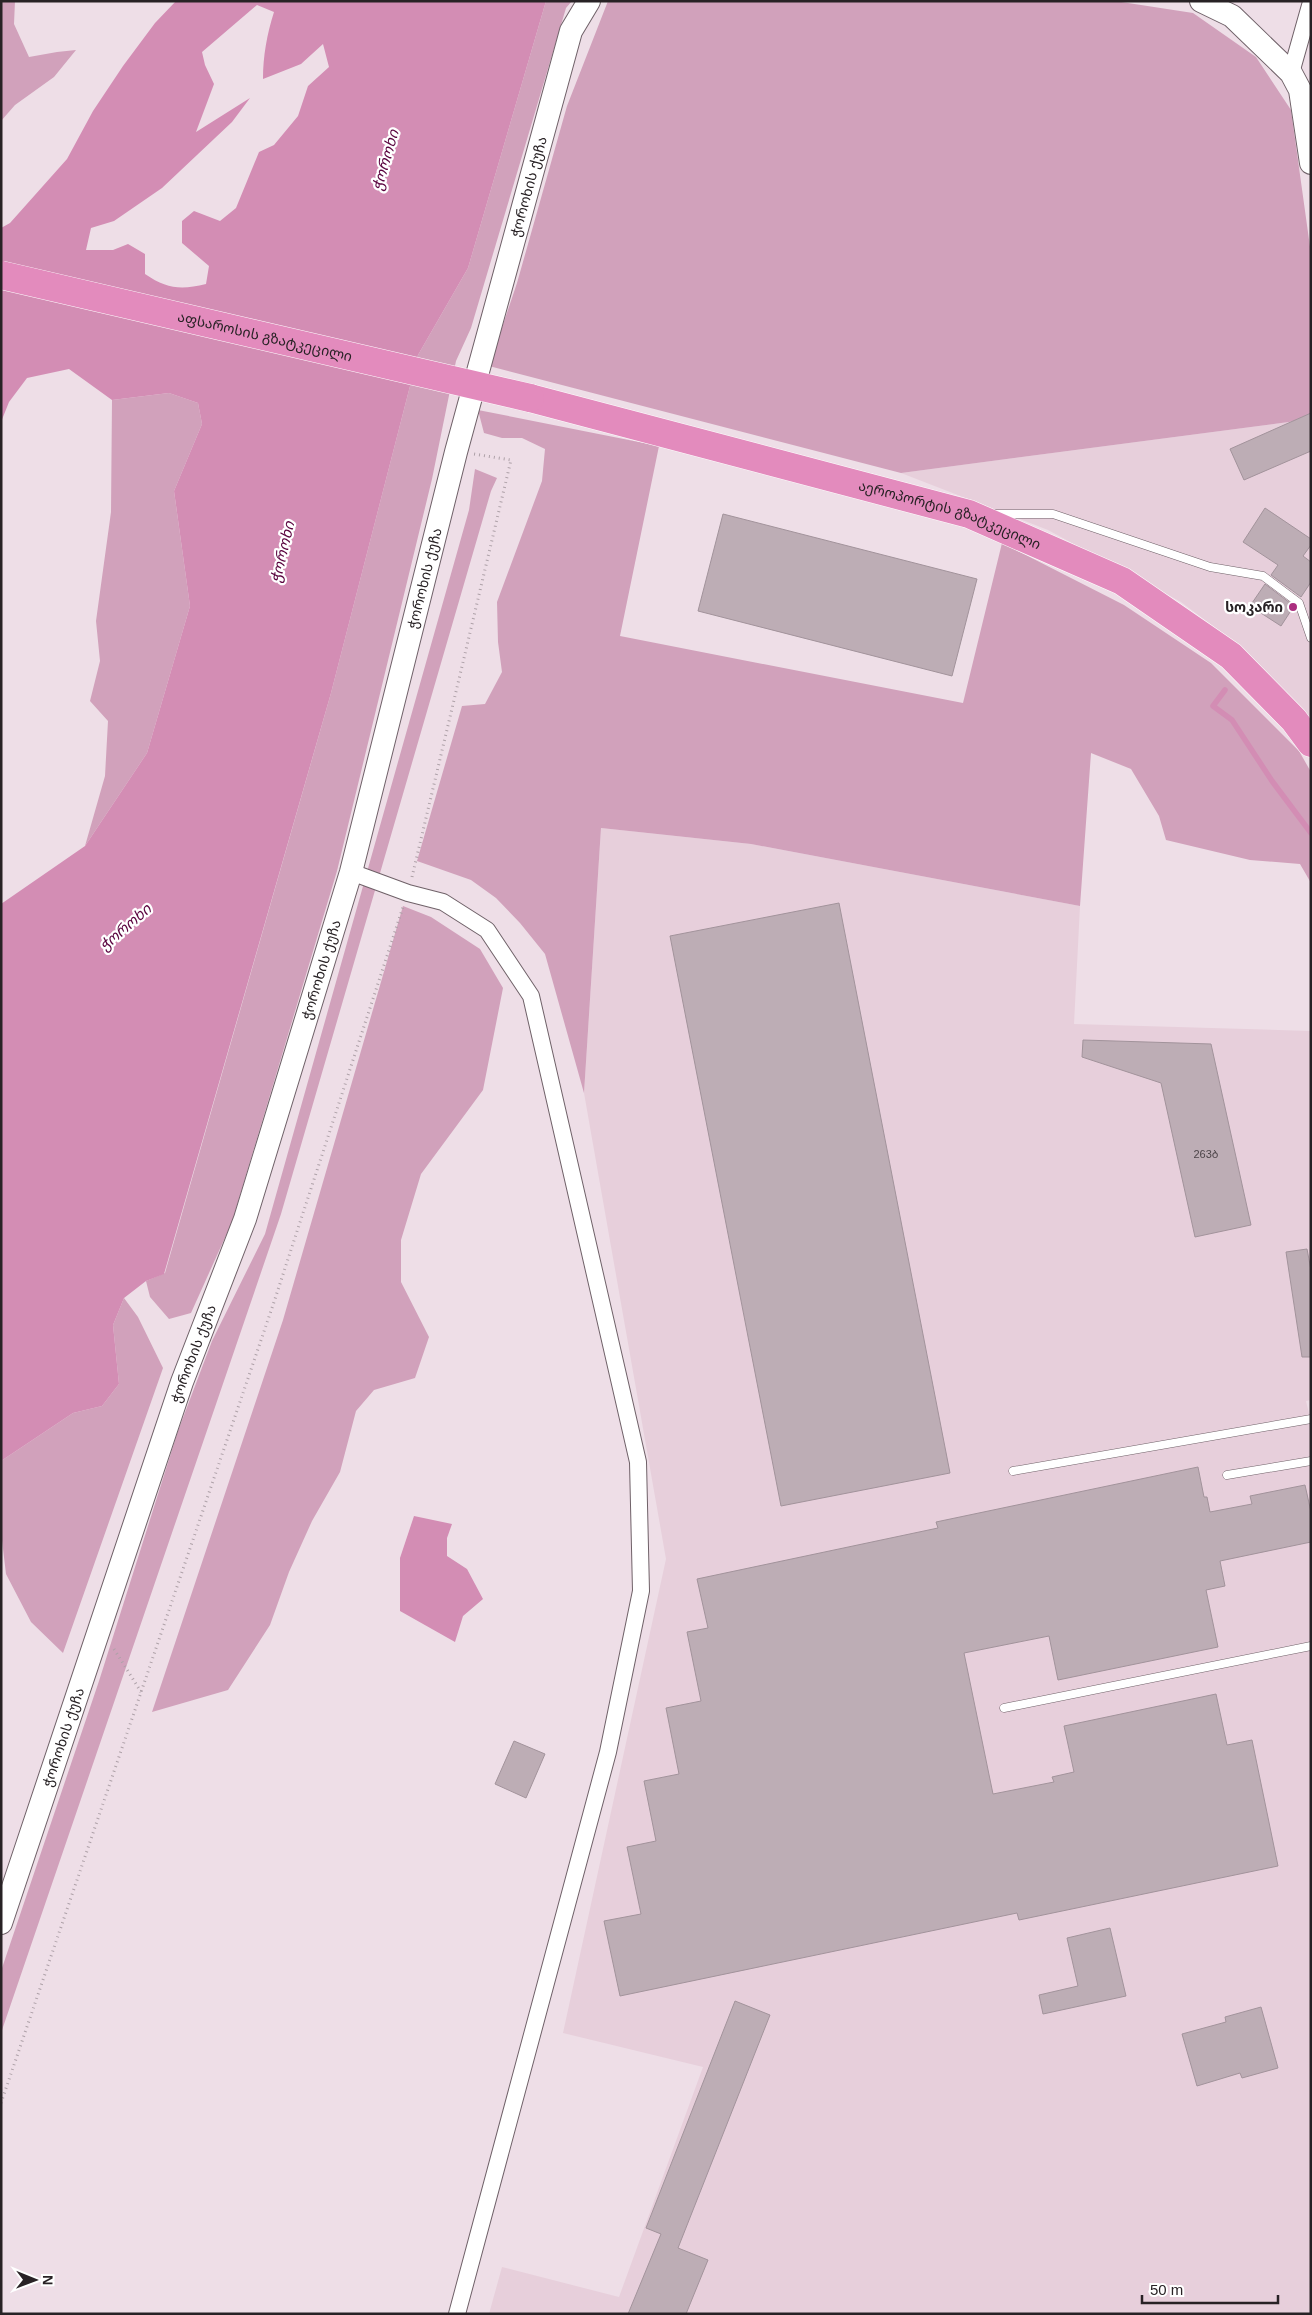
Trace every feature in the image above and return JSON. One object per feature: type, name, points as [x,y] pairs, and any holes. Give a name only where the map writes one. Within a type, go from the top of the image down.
[{"type":"highway","name":"აფსაროსის გზატკეცილი","points":[[1,275],[530,398]]},
{"type":"highway","name":"აეროპორტის გზატკეცილი","points":[[530,398],[969,514],[1122,581],[1231,656],[1294,720],[1311,743]]},
{"type":"street","name":"ჭოროხის ქუჩა","points":[[1,1923],[182,1382],[245,1219],[351,872],[456,452],[571,31],[589,1]]},
{"type":"street","points":[[1201,1],[1232,16],[1292,73],[1300,90],[1311,163]]},
{"type":"street","points":[[1292,73],[1311,2]]},
{"type":"street","points":[[351,872],[408,893],[443,902],[488,930],[531,996],[638,1462],[641,1591],[608,1752],[457,2314]]},
{"type":"lane","points":[[969,514],[1053,514],[1210,567],[1263,576],[1299,603],[1311,638]]},
{"type":"lane","points":[[1013,1471],[1311,1419]]},
{"type":"lane","points":[[1227,1474],[1311,1461]]},
{"type":"lane","points":[[1004,1708],[1311,1646]]},
{"type":"path","points":[[1,2103],[273,1305],[408,893],[511,460],[456,452]]},
{"type":"path","points":[[100,1627],[141,1692]]},
{"type":"shaded area","points":[[1,1],[15,1],[14,24],[29,57],[76,50],[54,77],[15,105],[1,121]]},
{"type":"shaded area","points":[[546,1],[572,1],[566,8],[471,328],[456,361],[432,479],[337,871],[232,1222],[191,1313],[169,1319],[150,1297],[146,1281],[165,1273],[331,693],[418,355],[468,268]]},
{"type":"shaded area","points":[[608,1],[1115,1],[1193,13],[1256,57],[1291,110],[1311,254],[1311,419],[901,473],[489,366],[517,283],[567,106]]},
{"type":"shaded area","points":[[169,393],[198,403],[202,424],[174,491],[190,606],[147,753],[85,846],[105,776],[108,721],[90,701],[100,661],[96,621],[111,512],[112,400]]},
{"type":"shaded area","points":[[478,410],[659,446],[620,636],[963,703],[1002,543],[1124,605],[1211,663],[1299,751],[1311,772],[1311,883],[1300,864],[1250,860],[1166,840],[1159,816],[1131,769],[1091,753],[1080,906],[751,844],[601,828],[584,1093],[545,954],[520,923],[496,898],[471,880],[417,861],[462,706],[485,704],[502,672],[498,642],[497,602],[542,481],[545,449],[522,438],[502,438],[484,433]]},
{"type":"shaded area","points":[[1311,419],[1311,721],[1237,644],[1181,602],[1048,530],[901,473]]},
{"type":"shaded area","points":[[475,469],[497,478],[491,491],[281,1214],[1,2033],[1,1971],[99,1681],[178,1431],[212,1341],[265,1234],[469,510]]},
{"type":"shaded area","points":[[601,828],[751,844],[1080,906],[1074,1024],[1311,1031],[1311,1400],[1306,1401],[1311,1422],[1311,2314],[489,2314],[502,2267],[619,2297],[703,2067],[563,2033],[666,1559],[584,1093]]},
{"type":"shaded area","points":[[403,906],[431,917],[480,949],[503,988],[483,1090],[421,1174],[401,1240],[401,1282],[429,1337],[415,1378],[374,1390],[356,1411],[340,1472],[312,1521],[289,1572],[270,1625],[228,1690],[152,1712],[283,1320]]},
{"type":"shaded area","points":[[124,1298],[138,1317],[163,1368],[63,1653],[31,1622],[6,1574],[1,1532],[1,1461],[73,1413],[102,1406],[119,1384],[113,1325]]},
{"type":"water","name":"ჭოროხი","points":[[176,1],[546,1],[468,268],[418,355],[331,693],[164,1274],[146,1281],[124,1298],[113,1325],[119,1384],[102,1406],[73,1413],[1,1461],[1,904],[85,846],[147,753],[190,606],[174,491],[202,424],[198,403],[169,393],[112,400],[69,369],[27,378],[9,402],[1,422],[1,228],[10,223],[67,159],[93,111],[155,23]],"holes":[[[257,5],[274,12],[266,45],[263,79],[301,64],[323,44],[329,67],[308,86],[298,116],[274,145],[259,152],[236,208],[220,221],[194,211],[182,221],[182,243],[209,266],[206,284],[174,287],[160,283],[145,274],[145,254],[128,244],[113,250],[86,250],[91,228],[114,221],[162,188],[232,122],[250,98],[196,132],[214,84],[205,65],[202,52]]]},
{"type":"water","points":[[414,1516],[452,1524],[447,1538],[447,1556],[467,1569],[483,1599],[463,1616],[455,1642],[400,1611],[400,1558]]},
{"type":"building","points":[[1311,413],[1311,451],[1244,480],[1230,449]]},
{"type":"building","points":[[1265,508],[1311,539],[1311,545],[1303,556],[1311,562],[1311,582],[1301,597],[1271,575],[1278,565],[1243,542]]},
{"type":"building","points":[[723,514],[977,579],[952,676],[698,611]]},
{"type":"building","points":[[1265,584],[1294,606],[1281,626],[1250,606]]},
{"type":"building","points":[[839,903],[950,1473],[781,1506],[670,936]]},
{"type":"building","points":[[1083,1040],[1211,1044],[1251,1225],[1195,1237],[1161,1083],[1082,1057]]},
{"type":"building","points":[[1307,1249],[1311,1270],[1311,1357],[1302,1357],[1286,1252]]},
{"type":"building","points":[[1198,1467],[1204,1497],[1207,1497],[1210,1512],[1252,1504],[1250,1496],[1305,1485],[1311,1512],[1311,1542],[1220,1561],[1225,1586],[1206,1590],[1218,1647],[1058,1680],[1049,1636],[964,1653],[993,1794],[1054,1782],[1052,1777],[1074,1772],[1064,1726],[1216,1694],[1227,1745],[1252,1740],[1278,1866],[1019,1920],[1017,1913],[620,1996],[604,1921],[641,1914],[627,1847],[656,1841],[644,1781],[679,1774],[666,1708],[701,1701],[687,1632],[708,1628],[697,1579],[938,1528],[936,1522]]},
{"type":"building","points":[[514,1741],[545,1754],[526,1798],[495,1784]]},
{"type":"building","points":[[1110,1928],[1126,1996],[1043,2014],[1039,1995],[1078,1986],[1067,1938]]},
{"type":"building","points":[[735,2001],[770,2015],[678,2248],[708,2260],[686,2314],[628,2314],[661,2234],[646,2228]]},
{"type":"building","points":[[1261,2007],[1278,2068],[1242,2078],[1240,2073],[1197,2086],[1182,2034],[1226,2022],[1225,2017]]},
{"type":"waterway","points":[[1225,690],[1213,706],[1232,720],[1272,781],[1311,833]]},
{"type":"place","name":"სოკარი","points":[[1293,607]]}]
